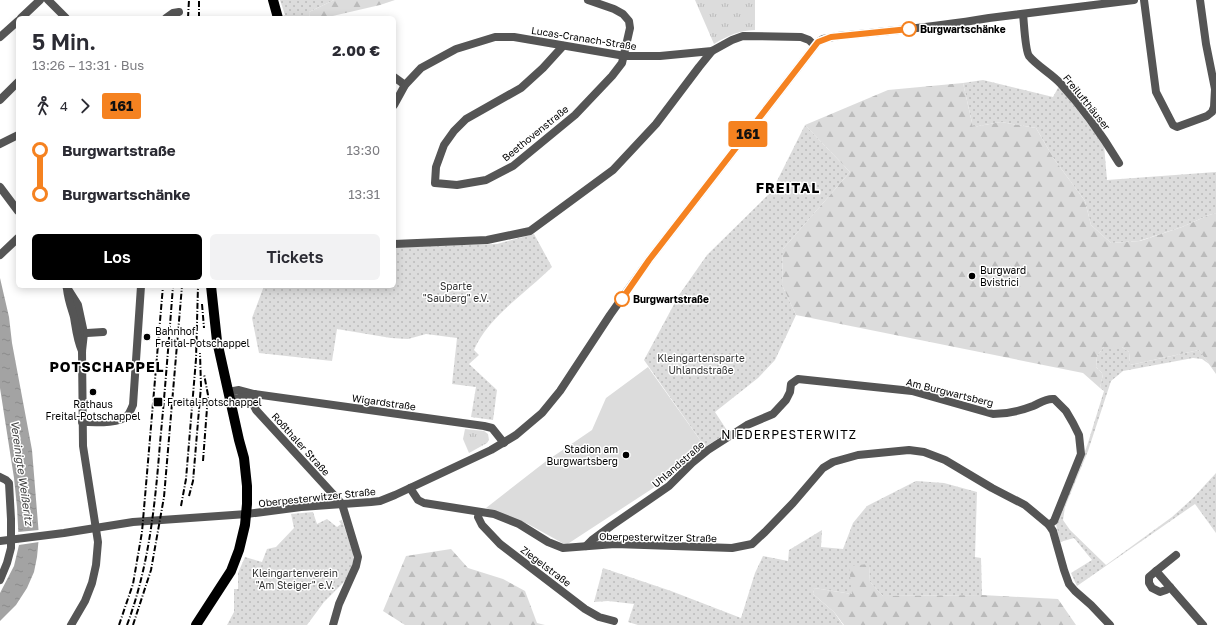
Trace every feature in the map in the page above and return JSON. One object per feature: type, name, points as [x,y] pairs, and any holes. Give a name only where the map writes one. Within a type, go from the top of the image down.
[{"type":"main road","points":[[273,0],[277,16]]},
{"type":"main road","points":[[196,625],[231,571],[239,550],[247,514],[247,486],[244,458],[238,440],[217,341],[211,288]]},
{"type":"street","points":[[23,16],[40,0]]},
{"type":"street","points":[[48,0],[64,16]]},
{"type":"street","name":"Beethovenstraße","points":[[563,46],[543,68],[521,88],[466,119],[454,131],[444,145],[436,167],[435,183],[457,185],[486,180],[513,166],[575,115],[615,72],[622,63],[630,28],[630,21],[623,14],[614,9],[588,0]]},
{"type":"street","points":[[410,488],[484,454],[504,443],[542,413],[560,391],[610,315],[649,260],[797,71],[814,45],[823,39],[831,37],[960,23],[1134,0]]},
{"type":"street","points":[[1144,0],[1156,92],[1173,125],[1177,127],[1207,116],[1212,112],[1214,107],[1215,89],[1206,44],[1200,0]]},
{"type":"street","points":[[169,16],[173,13],[179,12]]},
{"type":"street","name":"Freilufthäuser","points":[[1023,14],[1029,56],[1060,82],[1090,120],[1119,163]]},
{"type":"street","points":[[0,37],[16,22]]},
{"type":"street","name":"Lucas-Cranach-Straße","points":[[396,101],[405,85],[421,68],[456,49],[495,37],[514,37],[624,56],[652,56],[712,51],[743,36],[801,37],[809,40],[814,45]]},
{"type":"street","points":[[396,244],[487,240],[530,231],[613,170],[656,124],[712,51]]},
{"type":"street","points":[[396,78],[405,85]]},
{"type":"street","points":[[0,100],[16,84]]},
{"type":"street","points":[[0,144],[16,136]]},
{"type":"street","points":[[0,187],[16,208]]},
{"type":"street","points":[[0,255],[16,240]]},
{"type":"street","points":[[68,288],[81,312],[84,333],[82,351],[86,422],[84,460],[96,527],[98,553],[92,583],[85,601],[71,625]]},
{"type":"street","points":[[86,422],[120,420],[126,417],[133,405],[141,288]]},
{"type":"street","points":[[87,333],[103,332]]},
{"type":"street","name":"Am Burgwartsberg","points":[[795,381],[798,379],[816,380],[912,391],[993,414],[1004,414],[1032,406],[1049,399],[1054,399],[1066,411],[1079,435],[1081,454],[1054,521],[1049,525]]},
{"type":"street","name":"Uhlandstraße","points":[[586,546],[611,526],[669,486],[692,463],[708,450],[747,425],[773,414],[786,400],[790,392],[791,384],[795,381]]},
{"type":"street","name":"Wigardstraße","points":[[229,396],[239,390],[254,394],[484,426],[492,428],[504,443]]},
{"type":"street","name":"Roßthaler Straße","points":[[254,394],[253,404],[256,410],[342,504]]},
{"type":"street","name":"Oberpesterwitzer Straße","points":[[0,541],[139,522],[247,514],[380,501],[410,488],[418,500],[424,503],[479,513],[494,514],[510,519],[558,546],[569,548],[615,544],[732,548],[752,544],[793,503],[823,468],[833,462],[858,455],[909,450],[924,452],[945,460],[1025,505],[1049,525]]},
{"type":"street","points":[[0,477],[9,483],[11,519],[15,539],[0,580]]},
{"type":"street","points":[[333,625],[339,604],[356,566],[358,556],[342,504]]},
{"type":"street","name":"Ziegelstraße","points":[[479,513],[478,517],[482,526],[500,544],[585,609],[599,617],[614,621]]},
{"type":"street","points":[[1049,525],[1053,531],[1069,584],[1110,625]]},
{"type":"street","points":[[1170,587],[1160,592],[1152,588],[1149,583],[1149,577],[1176,555]]},
{"type":"street","points":[[1156,571],[1203,625]]},
{"type":"green space","points":[[280,0],[334,0],[309,12],[310,16],[283,16],[285,15]]},
{"type":"green space","points":[[334,0],[395,0],[333,16],[310,16],[309,12]]},
{"type":"green space","points":[[695,0],[755,0],[755,30],[734,34],[714,44]]},
{"type":"green space","points":[[983,80],[1053,97],[1059,86],[1104,145],[1107,180],[1216,172],[1216,213],[1182,227],[1139,241],[1111,243],[1091,225],[1085,201],[1054,159],[1036,128],[1001,122],[973,127],[963,83]]},
{"type":"green space","points":[[963,83],[973,127],[1001,122],[1036,128],[1054,159],[1085,201],[1091,225],[1111,243],[1140,241],[1182,227],[1216,213],[1216,374],[1199,350],[1130,365],[1129,352],[1122,347],[1104,347],[1097,356],[1096,367],[1103,374],[1100,388],[1083,373],[796,315],[782,285],[783,249],[850,172],[805,125],[888,90]]},
{"type":"green space","name":"Kleingartensparte Uhlandstraße","points":[[805,125],[850,172],[783,249],[782,285],[796,315],[775,360],[758,378],[715,412],[728,432],[705,447],[644,360],[679,295],[707,255],[772,191]]},
{"type":"green space","name":"Sparte \"Sauberg\" e.V.","points":[[534,234],[552,267],[498,316],[480,338],[474,350],[479,355],[469,364],[497,390],[493,420],[471,417],[476,387],[452,384],[457,338],[426,334],[408,339],[391,338],[337,329],[332,361],[259,353],[252,318],[263,288],[396,288],[396,247],[497,244]]},
{"type":"green space","points":[[1104,347],[1122,347],[1129,352],[1130,365],[1199,350],[1209,364],[1202,359],[1193,358],[1123,371],[1111,381],[1088,451],[1065,507],[1063,520],[1070,530],[1106,565],[1172,517],[1193,498],[1216,473],[1216,533],[1195,504],[1077,586],[1071,573],[1092,560],[1074,538],[1060,542],[1056,524],[1087,446],[1104,391],[1100,388],[1103,374],[1096,367],[1097,356]]},
{"type":"green space","name":"Stadion am Burgwartsberg","points":[[648,367],[705,447],[664,481],[566,545],[528,524],[486,508],[545,462],[592,430],[606,398]]},
{"type":"green space","points":[[465,429],[484,431],[488,434],[489,440],[487,443],[469,453],[463,439]]},
{"type":"green space","points":[[916,481],[944,483],[977,492],[975,557],[981,558],[982,595],[883,596],[870,582],[869,565],[852,594],[814,588],[813,594],[834,612],[843,625],[638,625],[628,622],[634,604],[608,601],[594,602],[603,568],[671,591],[741,618],[755,573],[763,556],[788,561],[789,550],[822,530],[821,547],[843,549],[853,523],[867,506]]},
{"type":"green space","name":"Kleingartenverein \"Am Steiger\" e.V.","points":[[313,512],[317,524],[327,519],[337,527],[341,524],[339,521],[342,520],[353,553],[353,562],[347,579],[324,602],[307,625],[227,625],[234,612],[234,589],[238,589],[238,573],[245,557],[262,562],[267,549],[276,547],[294,528],[291,514]]},
{"type":"green space","points":[[451,549],[468,568],[503,579],[525,591],[537,623],[545,625],[405,625],[383,611],[406,556]]},
{"type":"green space","points":[[869,564],[870,582],[883,596],[982,595],[1058,599],[1076,625],[844,625],[834,612],[813,594],[814,588],[852,594],[849,566]]},
{"type":"water","name":"Vereinigte Weißeritz","points":[[0,278],[9,317],[12,343],[32,450],[39,536],[34,572],[27,588],[16,605],[0,621],[0,593],[14,566],[19,545],[14,478],[0,388]]},
{"type":"pier","points":[[39,530],[39,542],[19,545],[18,532]]},
{"type":"railway","points":[[188,16],[189,0]]},
{"type":"railway","points":[[199,0],[199,16]]},
{"type":"railway","points":[[119,625],[133,584],[142,532],[163,288]]},
{"type":"railway","points":[[127,625],[141,581],[150,536],[164,404],[173,288]]},
{"type":"railway","points":[[133,625],[151,570],[164,497],[182,288]]},
{"type":"railway","points":[[181,506],[186,479],[196,359],[198,288]]},
{"type":"railway","points":[[202,304],[204,328]]},
{"type":"railway","points":[[189,496],[193,481],[201,386],[200,353]]},
{"type":"railway","points":[[203,461],[208,395],[204,374]]},
{"type":"bus line","name":"161","points":[[622,299],[649,260],[799,68],[814,45],[823,39],[831,37],[909,29]]},
{"type":"place","name":"Burgwartschänke","points":[[909,29]]},
{"type":"place","name":"Burgward Bvistrici","points":[[972,276]]},
{"type":"place","name":"Burgwartstraße","points":[[622,299]]},
{"type":"place","name":"Bahnhof Freital-Potschappel","points":[[147,337]]},
{"type":"place","name":"Rathaus Freital-Potschappel","points":[[93,392]]},
{"type":"place","name":"Freital-Potschappel","points":[[158,402]]},
{"type":"place","name":"Stadion am Burgwartsberg","points":[[626,455]]},
{"type":"district","name":"FREITAL","points":[[788,188]]},
{"type":"district","name":"POTSCHAPPEL","points":[[107,367]]},
{"type":"district","name":"NIEDERPESTERWITZ","points":[[789,435]]}]
